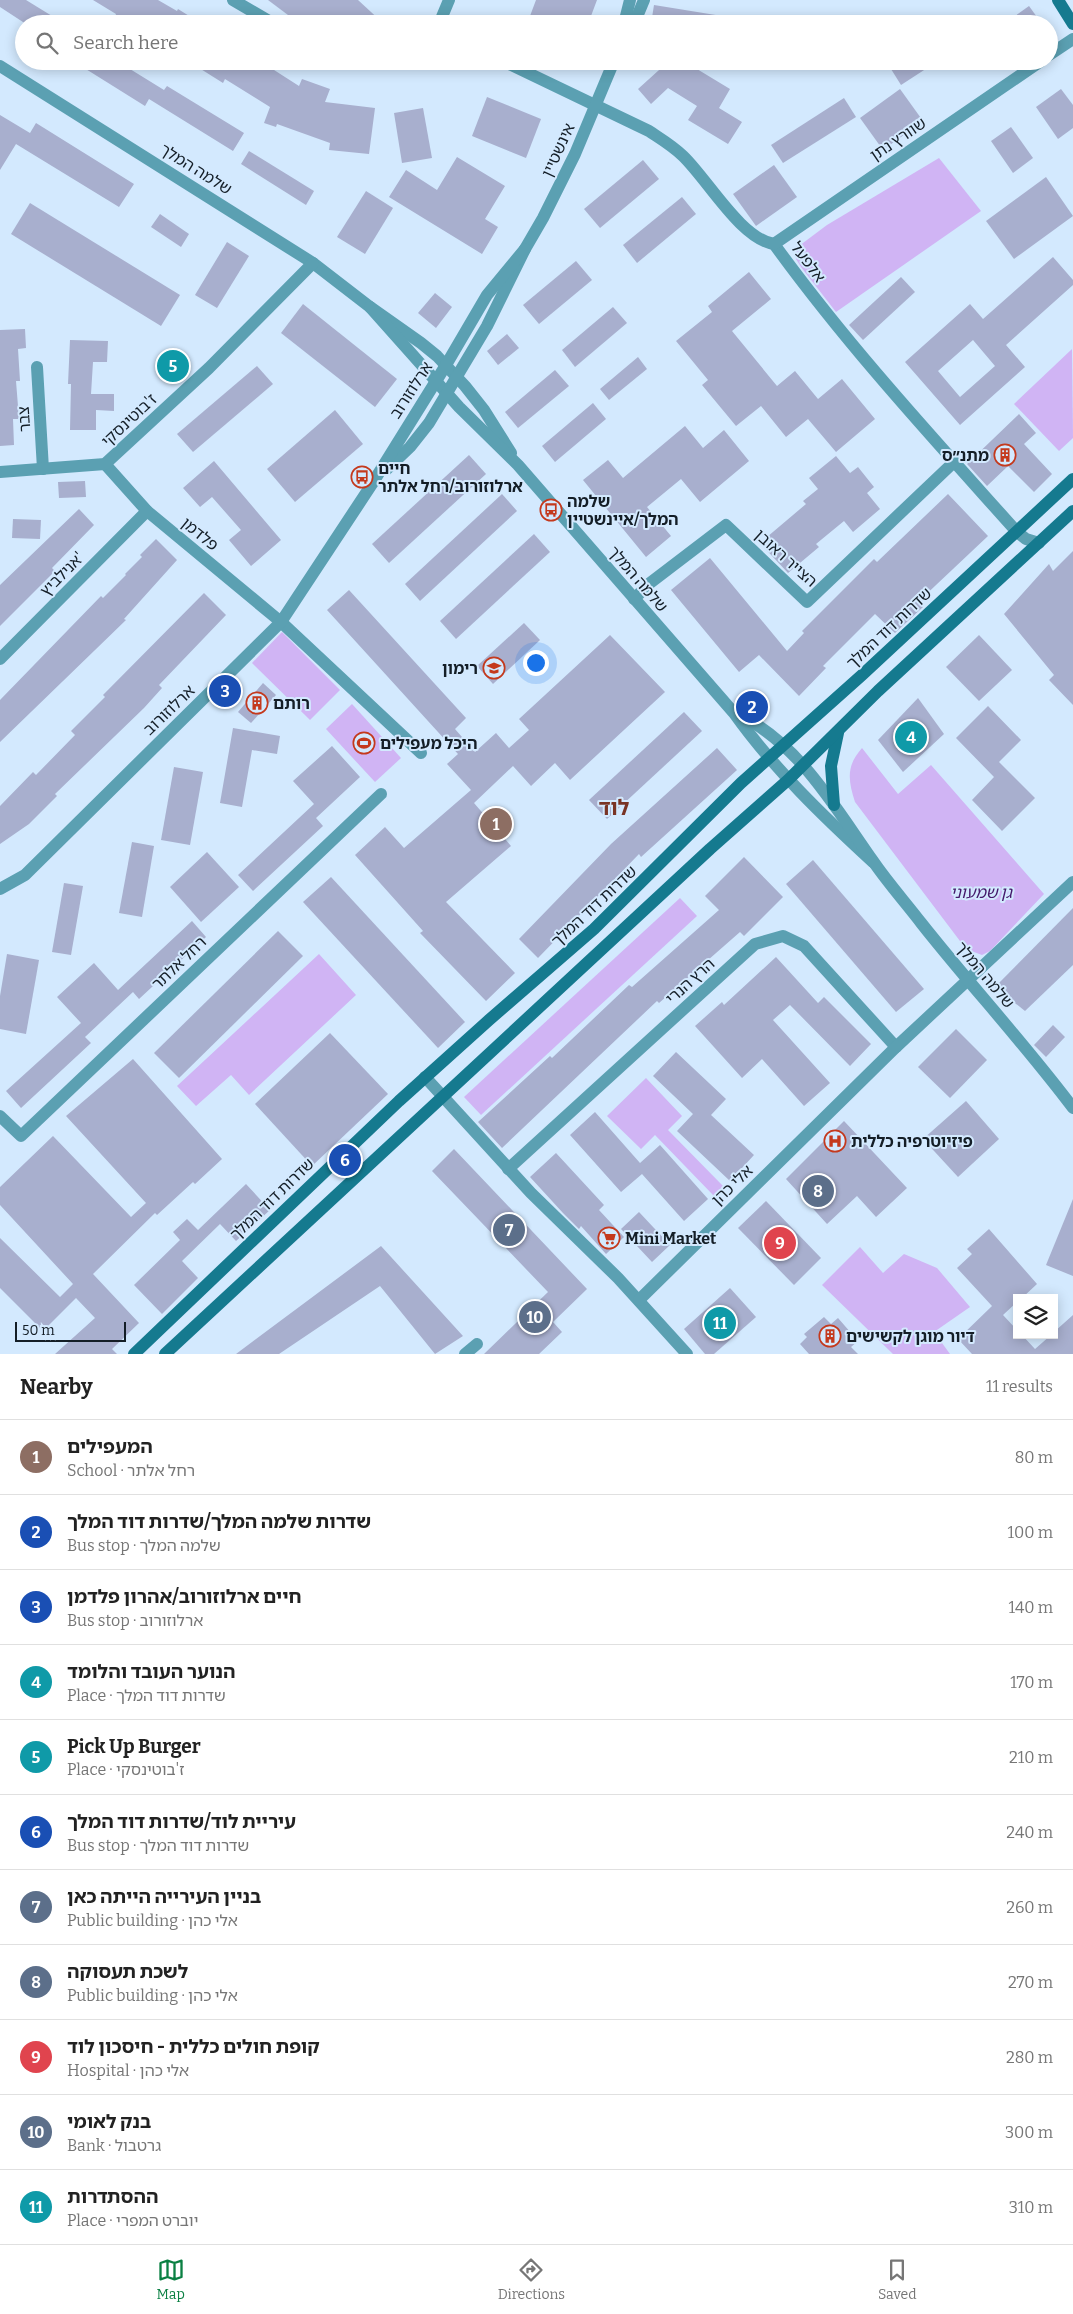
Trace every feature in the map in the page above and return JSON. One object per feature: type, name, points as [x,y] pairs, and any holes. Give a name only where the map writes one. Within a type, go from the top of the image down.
[{"type":"main road","points":[[1058,0],[1073,24]]},
{"type":"main road","name":"שדרות דוד המלך","points":[[134,1354],[309,1185],[425,1077],[594,929],[646,880],[734,789],[1073,479]]},
{"type":"main road","points":[[165,1354],[710,849],[788,780],[878,691],[1073,512]]},
{"type":"main road","points":[[834,805],[831,766],[839,730]]},
{"type":"street","points":[[233,0],[259,15]]},
{"type":"street","points":[[443,15],[450,0]]},
{"type":"street","points":[[626,15],[630,0]]},
{"type":"street","points":[[638,15],[644,0]]},
{"type":"street","points":[[1058,49],[1073,39]]},
{"type":"street","name":"שלמה המלך","points":[[0,66],[314,263],[370,307],[421,343],[446,365],[484,410],[518,465]]},
{"type":"street","name":"אלפעל","points":[[521,70],[649,131],[667,142],[701,175],[747,232],[764,242],[774,244],[801,281],[904,407],[1017,532],[1026,539],[1039,543]]},
{"type":"street","name":"אינשטיין","points":[[448,394],[487,326],[525,249],[543,218],[596,107],[610,70]]},
{"type":"street","name":"שוורץ נתן","points":[[774,244],[1028,70]]},
{"type":"street","name":"אינשטיין","points":[[446,365],[487,295],[525,249]]},
{"type":"street","name":"ז'בוטינסקי","points":[[0,472],[105,464],[209,368],[314,263]]},
{"type":"street","name":"שלמה המלך","points":[[370,307],[436,382],[518,465],[734,712],[788,780],[873,862]]},
{"type":"street","name":"ארלוזורוב","points":[[0,890],[25,875],[281,622],[372,484],[446,365]]},
{"type":"street","name":"צבר","points":[[37,367],[43,468]]},
{"type":"street","name":"ארלוזורוב","points":[[372,484],[420,435],[448,394]]},
{"type":"street","name":"הצייר ראובן","points":[[634,599],[726,525],[807,602],[954,462]]},
{"type":"street","name":"פלדמן","points":[[105,464],[147,512],[281,622]]},
{"type":"street","name":"אנילביץ'","points":[[0,659],[147,512]]},
{"type":"street","points":[[281,622],[421,753]]},
{"type":"street","name":"שלמה המלך","points":[[734,712],[765,729],[784,745],[803,766],[834,805],[873,862],[968,982],[1009,1027],[1073,1108]]},
{"type":"street","name":"רחל אלתר","points":[[0,1116],[21,1136],[381,794]]},
{"type":"street","name":"אלי כהן","points":[[639,1300],[896,1047],[968,982],[1073,882]]},
{"type":"street","name":"הרץ הנרי","points":[[508,1169],[755,944],[783,936],[804,946],[896,1047]]},
{"type":"street","points":[[425,1077],[508,1169],[639,1300],[687,1354]]},
{"type":"street","points":[[465,1354],[477,1344]]},
{"type":"green space","points":[[939,158],[981,211],[836,312],[801,267],[796,259],[795,249],[827,225]]},
{"type":"green space","points":[[1072,349],[1073,438],[1059,451],[1014,404]]},
{"type":"green space","points":[[282,632],[340,690],[310,720],[252,663]]},
{"type":"green space","name":"היכל מעפילים","points":[[352,704],[401,758],[375,782],[326,729]]},
{"type":"green space","name":"גן שמעוני","points":[[862,748],[898,794],[931,765],[1044,894],[990,951],[982,955],[966,949],[855,802],[850,774],[853,761]]},
{"type":"green space","points":[[680,898],[697,916],[481,1115],[464,1097]]},
{"type":"green space","points":[[319,954],[356,995],[249,1095],[231,1075],[196,1106],[177,1086]]},
{"type":"green space","points":[[646,1078],[682,1116],[668,1130],[723,1186],[714,1196],[655,1135],[641,1149],[607,1116]]},
{"type":"green space","points":[[860,1247],[883,1273],[904,1254],[937,1268],[970,1307],[934,1332],[950,1354],[893,1354],[822,1285]]},
{"type":"building","points":[[0,0],[26,0],[50,15],[15,15],[15,17],[0,7]]},
{"type":"building","points":[[93,0],[158,0],[188,15],[116,15]]},
{"type":"building","points":[[268,0],[358,0],[374,15],[288,15]]},
{"type":"building","points":[[536,0],[597,0],[591,15],[530,15]]},
{"type":"building","points":[[654,5],[716,15],[652,15]]},
{"type":"building","points":[[1029,6],[1036,15],[1016,15]]},
{"type":"building","points":[[87,70],[132,70],[164,90],[167,86],[244,133],[233,151],[149,99],[145,106]]},
{"type":"building","points":[[202,70],[274,70],[299,86],[302,79],[330,89],[325,102],[375,108],[369,154],[329,150],[330,143],[277,124],[276,127],[264,123],[270,107],[225,79],[223,83]]},
{"type":"building","points":[[659,70],[699,70],[730,89],[719,108],[742,122],[728,144],[688,120],[697,106],[668,88],[651,104],[638,89]]},
{"type":"building","points":[[892,70],[924,70],[901,85]]},
{"type":"building","points":[[900,89],[923,121],[883,150],[860,118]]},
{"type":"building","points":[[1061,89],[1073,105],[1073,128],[1058,139],[1036,107]]},
{"type":"building","points":[[487,97],[541,119],[526,158],[472,136]]},
{"type":"building","points":[[844,98],[856,117],[783,163],[771,145]]},
{"type":"building","points":[[423,108],[432,158],[402,163],[394,113]]},
{"type":"building","points":[[0,115],[30,133],[36,123],[134,184],[119,207],[16,144],[0,170]]},
{"type":"building","points":[[1011,127],[1033,158],[1013,173],[991,141]]},
{"type":"building","points":[[249,151],[314,191],[306,205],[241,164]]},
{"type":"building","points":[[457,157],[505,186],[485,219],[498,227],[482,254],[389,197],[406,170],[437,190]]},
{"type":"building","points":[[643,160],[659,179],[600,228],[584,209]]},
{"type":"building","points":[[774,165],[797,197],[756,226],[733,194]]},
{"type":"building","points":[[1046,177],[1073,216],[1014,259],[986,221]]},
{"type":"building","points":[[366,191],[393,208],[365,254],[337,237]]},
{"type":"building","points":[[682,197],[696,214],[637,263],[623,245]]},
{"type":"building","points":[[30,203],[180,295],[161,326],[11,234]]},
{"type":"building","points":[[160,214],[189,234],[181,247],[151,227]]},
{"type":"building","points":[[227,242],[249,256],[217,308],[195,295]]},
{"type":"building","points":[[1053,257],[1073,280],[1073,285],[1006,345],[1025,367],[960,425],[905,362],[970,304],[983,319]],"holes":[[[973,340],[995,366],[960,397],[938,371]]]},
{"type":"building","points":[[576,261],[592,280],[539,324],[523,305]]},
{"type":"building","points":[[749,272],[771,299],[732,331],[777,386],[795,371],[818,399],[842,379],[875,419],[836,452],[808,419],[786,437],[761,406],[736,426],[702,385],[708,380],[676,341],[712,312],[708,306]]},
{"type":"building","points":[[901,277],[915,292],[863,340],[849,325]]},
{"type":"building","points":[[435,293],[452,307],[436,328],[418,313]]},
{"type":"building","points":[[303,304],[397,379],[375,407],[281,333]]},
{"type":"building","points":[[613,307],[627,323],[575,367],[562,350]]},
{"type":"building","points":[[25,329],[26,348],[18,349],[20,381],[16,381],[19,419],[13,419],[14,445],[0,446],[0,330]]},
{"type":"building","points":[[507,334],[519,348],[498,365],[487,351]]},
{"type":"building","points":[[70,340],[108,341],[107,362],[93,362],[91,394],[114,394],[114,411],[96,410],[96,430],[70,430],[71,384],[68,384]]},
{"type":"building","points":[[175,352],[187,370],[172,381],[159,362]]},
{"type":"building","points":[[638,357],[647,369],[609,400],[600,389]]},
{"type":"building","points":[[257,366],[273,384],[193,452],[177,434]]},
{"type":"building","points":[[555,370],[569,386],[518,428],[505,412]]},
{"type":"building","points":[[593,403],[606,419],[555,462],[542,446]]},
{"type":"building","points":[[335,410],[363,444],[295,502],[267,469]]},
{"type":"building","name":"מתנ״ס","points":[[1019,414],[1036,433],[1024,444],[1052,474],[1034,492],[1008,466],[987,486],[967,464]]},
{"type":"building","points":[[685,426],[703,448],[724,430],[749,461],[700,502],[681,479],[647,507],[671,536],[646,557],[583,480],[608,460],[623,478]]},
{"type":"building","points":[[469,455],[486,474],[389,563],[372,544]]},
{"type":"building","points":[[836,456],[850,473],[858,467],[874,487],[867,493],[880,509],[853,532],[844,521],[816,544],[819,547],[788,573],[760,543],[806,504],[803,501],[818,489],[809,478]]},
{"type":"building","points":[[214,461],[281,540],[251,566],[229,540],[241,530],[212,497],[200,507],[183,488]]},
{"type":"building","points":[[85,481],[86,497],[59,498],[58,482]]},
{"type":"building","points":[[502,494],[517,511],[420,601],[405,584]]},
{"type":"building","points":[[948,494],[988,536],[918,602],[923,607],[895,633],[875,614],[823,666],[826,668],[799,696],[759,655],[739,672],[671,590],[710,558],[787,651],[804,633],[802,631],[874,559],[877,562]]},
{"type":"building","points":[[79,509],[94,525],[52,568],[55,571],[0,626],[0,585]]},
{"type":"building","points":[[13,519],[41,520],[40,539],[12,538]]},
{"type":"building","points":[[534,534],[550,552],[456,639],[440,621]]},
{"type":"building","points":[[156,539],[177,560],[124,619],[126,620],[0,742],[0,700],[101,596],[103,598],[126,575],[142,557],[140,555]]},
{"type":"building","points":[[1073,551],[1073,705],[1049,680],[1054,675],[1004,614],[1049,564],[1053,571]]},
{"type":"building","points":[[349,590],[466,718],[455,729],[475,752],[496,733],[509,748],[529,730],[519,719],[610,635],[665,692],[570,780],[555,763],[531,786],[513,766],[474,803],[511,846],[446,902],[515,973],[486,1001],[420,933],[423,931],[355,855],[385,827],[404,848],[471,790],[447,764],[458,754],[327,610]]},
{"type":"building","points":[[204,593],[226,615],[159,685],[162,688],[144,708],[55,794],[57,796],[29,824],[0,844],[0,806],[33,772],[36,775],[75,735],[71,731],[105,697],[103,695]]},
{"type":"building","points":[[524,623],[540,640],[493,684],[477,666]]},
{"type":"building","points":[[979,635],[1012,670],[979,701],[946,667]]},
{"type":"building","name":"רותם","points":[[263,683],[276,695],[251,723],[238,712]]},
{"type":"building","points":[[918,698],[944,734],[903,772],[878,740]]},
{"type":"building","points":[[988,706],[1021,740],[999,762],[1035,798],[1002,831],[972,800],[994,777],[956,738]]},
{"type":"building","points":[[684,712],[702,731],[607,819],[589,800]]},
{"type":"building","points":[[233,728],[280,736],[277,754],[252,750],[242,807],[220,803]]},
{"type":"building","points":[[332,746],[360,777],[316,818],[323,826],[253,891],[238,875],[314,804],[293,781]]},
{"type":"building","points":[[717,748],[737,770],[641,857],[639,854],[538,958],[519,939],[611,844]]},
{"type":"building","points":[[174,767],[203,772],[190,845],[161,840]]},
{"type":"building","points":[[132,842],[154,846],[142,917],[119,913]]},
{"type":"building","points":[[207,852],[239,887],[201,922],[170,887]]},
{"type":"building","points":[[744,857],[783,897],[744,936],[740,932],[659,1003],[657,1001],[502,1148],[478,1122],[550,1056],[552,1058],[629,985],[632,987],[719,910],[705,896]]},
{"type":"building","points":[[813,860],[924,989],[896,1012],[786,884]]},
{"type":"building","points":[[331,877],[465,1022],[438,1048],[303,902]]},
{"type":"building","points":[[64,883],[83,886],[71,955],[52,952]]},
{"type":"building","points":[[1073,908],[1073,965],[1025,1011],[995,987]]},
{"type":"building","points":[[192,921],[206,937],[139,999],[133,992],[85,1037],[91,1043],[21,1108],[6,1091],[81,1023],[57,997],[94,963],[118,990]]},
{"type":"building","points":[[278,931],[303,956],[179,1078],[154,1053]]},
{"type":"building","points":[[7,954],[39,960],[26,1034],[0,1029],[0,996]]},
{"type":"building","points":[[776,957],[818,1003],[824,997],[871,1044],[850,1066],[790,1005],[773,1020],[830,1083],[804,1106],[762,1059],[742,1078],[695,1026],[722,1002],[724,1005]]},
{"type":"building","points":[[1053,1025],[1065,1037],[1046,1057],[1034,1045]]},
{"type":"building","points":[[956,1029],[987,1060],[950,1098],[918,1067]]},
{"type":"building","points":[[330,1033],[388,1094],[312,1166],[255,1104]]},
{"type":"building","points":[[676,1052],[726,1099],[711,1115],[754,1155],[730,1181],[677,1131],[693,1114],[653,1076]]},
{"type":"building","points":[[133,1059],[222,1159],[195,1184],[193,1182],[157,1215],[155,1213],[93,1274],[139,1323],[112,1349],[117,1354],[55,1354],[95,1318],[76,1298],[43,1331],[0,1288],[0,1238],[60,1297],[73,1284],[0,1205],[0,1187],[53,1136],[131,1217],[146,1203],[66,1116]]},
{"type":"building","points":[[966,1101],[999,1139],[958,1177],[923,1139]]},
{"type":"building","points":[[595,1112],[640,1163],[660,1145],[708,1199],[684,1221],[642,1174],[621,1192],[570,1135]]},
{"type":"building","points":[[844,1121],[907,1188],[876,1217],[857,1196],[827,1224],[786,1179]]},
{"type":"building","points":[[454,1149],[587,1289],[553,1322],[562,1332],[539,1354],[484,1354],[548,1292],[432,1171]]},
{"type":"building","points":[[556,1153],[604,1205],[599,1210],[624,1237],[606,1254],[581,1226],[579,1229],[530,1177]]},
{"type":"building","points":[[246,1184],[270,1210],[236,1241],[220,1224],[182,1261],[198,1278],[162,1314],[134,1285],[180,1240],[173,1232],[187,1219],[198,1230]]},
{"type":"building","points":[[1073,1199],[1073,1276],[1046,1265]]},
{"type":"building","points":[[766,1201],[821,1258],[794,1285],[738,1228]]},
{"type":"building","points":[[639,1212],[670,1245],[652,1262],[621,1229]]},
{"type":"building","points":[[989,1229],[1037,1284],[1026,1294],[1013,1294],[1013,1306],[1003,1315],[1013,1326],[1013,1339],[1026,1339],[1035,1349],[1046,1339],[1058,1339],[1058,1328],[1073,1315],[1073,1354],[972,1354],[958,1339],[992,1306],[957,1268],[972,1254],[967,1249]]},
{"type":"building","points":[[381,1246],[463,1336],[435,1354],[380,1286],[279,1354],[236,1354]]},
{"type":"building","points":[[730,1288],[756,1317],[714,1354],[705,1354],[684,1329]]},
{"type":"building","name":"דיור מוגן לקשישים","points":[[824,1317],[831,1324],[838,1318],[858,1341],[851,1347],[858,1354],[809,1354],[800,1344],[807,1337],[804,1334]]},
{"type":"place","name":"Pick Up Burger","points":[[173,366]]},
{"type":"place","name":"מתנ״ס","points":[[1005,455]]},
{"type":"place","name":"חיים ארלוזורוב/רחל אלתר","points":[[362,477]]},
{"type":"place","name":"שלמה המלך/איינשטיין","points":[[551,510]]},
{"type":"place","name":"רימון","points":[[494,668]]},
{"type":"place","name":"חיים ארלוזורוב/אהרון פלדמן","points":[[225,691]]},
{"type":"place","name":"רותם","points":[[257,703]]},
{"type":"place","name":"שדרות שלמה המלך/שדרות דוד המלך","points":[[752,707]]},
{"type":"place","name":"הנוער העובד והלומד","points":[[911,737]]},
{"type":"place","name":"היכל מעפילים","points":[[364,743]]},
{"type":"place","name":"המעפילים","points":[[496,824]]},
{"type":"place","name":"פיזיוטרפיה כללית","points":[[835,1141]]},
{"type":"place","name":"עיריית לוד/שדרות דוד המלך","points":[[345,1160]]},
{"type":"place","name":"לשכת תעסוקה","points":[[818,1191]]},
{"type":"place","name":"בניין העירייה הייתה כאן","points":[[509,1230]]},
{"type":"place","name":"Mini Market","points":[[609,1238]]},
{"type":"place","name":"קופת חולים כללית - חיסכון לוד","points":[[780,1243]]},
{"type":"place","name":"בנק לאומי","points":[[535,1317]]},
{"type":"place","name":"ההסתדרות","points":[[720,1323]]},
{"type":"place","name":"דיור מוגן לקשישים","points":[[830,1336]]},
{"type":"district","name":"לוד","points":[[614,808]]}]
